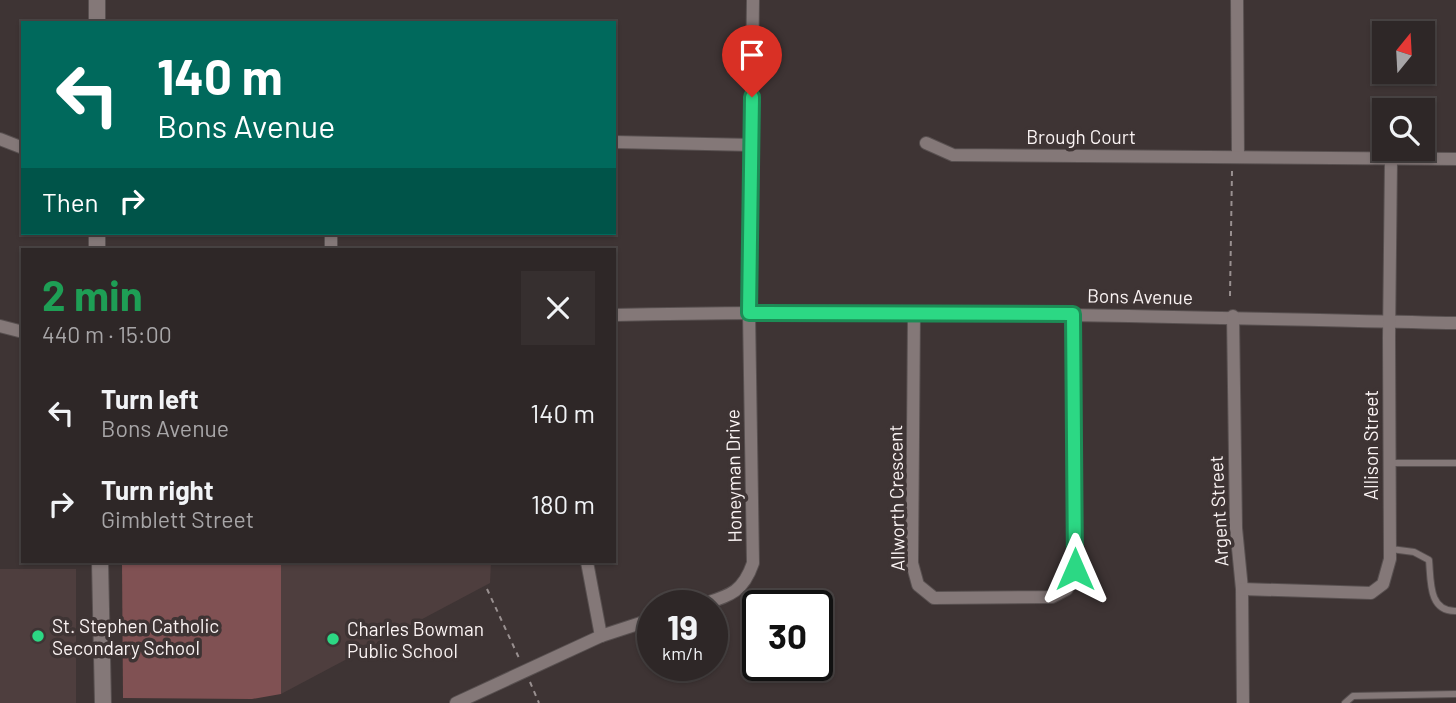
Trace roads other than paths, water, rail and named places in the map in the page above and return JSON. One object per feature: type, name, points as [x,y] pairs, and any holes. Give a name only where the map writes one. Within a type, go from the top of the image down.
[{"type":"street","points":[[97,0],[97,21]]},
{"type":"street","name":"Honeyman Drive","points":[[728,595],[747,581],[753,563],[749,313],[752,0]]},
{"type":"street","points":[[1237,0],[1238,157]]},
{"type":"street","points":[[0,139],[21,147]]},
{"type":"street","points":[[616,142],[752,145]]},
{"type":"street","name":"Brough Court","points":[[926,143],[953,155],[1372,160]]},
{"type":"street","name":"Brough Court","points":[[1435,159],[1456,159]]},
{"type":"street","name":"Allison Street","points":[[1242,589],[1371,593],[1383,584],[1390,559],[1391,161]]},
{"type":"street","name":"Allworth Crescent","points":[[914,314],[912,563],[918,585],[934,598],[1052,597],[1067,589],[1075,569],[1073,314]]},
{"type":"street","name":"Bons Avenue","points":[[616,315],[1073,314],[1456,323]]},
{"type":"street","name":"Argent Street","points":[[1233,316],[1236,528],[1242,589],[1242,703]]},
{"type":"street","points":[[0,326],[21,331]]},
{"type":"street","points":[[100,563],[103,703]]},
{"type":"street","points":[[587,563],[601,636]]},
{"type":"street","points":[[456,703],[601,636],[637,624]]},
{"type":"lane","points":[[1390,463],[1456,463]]},
{"type":"lane","points":[[1389,548],[1414,552],[1429,560],[1432,595],[1436,603],[1449,611],[1456,611]]},
{"type":"lane","points":[[1345,703],[1353,696],[1456,694]]},
{"type":"place","name":"St. Stephen Catholic Secondary School","points":[[38,636]]},
{"type":"place","name":"Charles Bowman Public School","points":[[333,639]]}]
